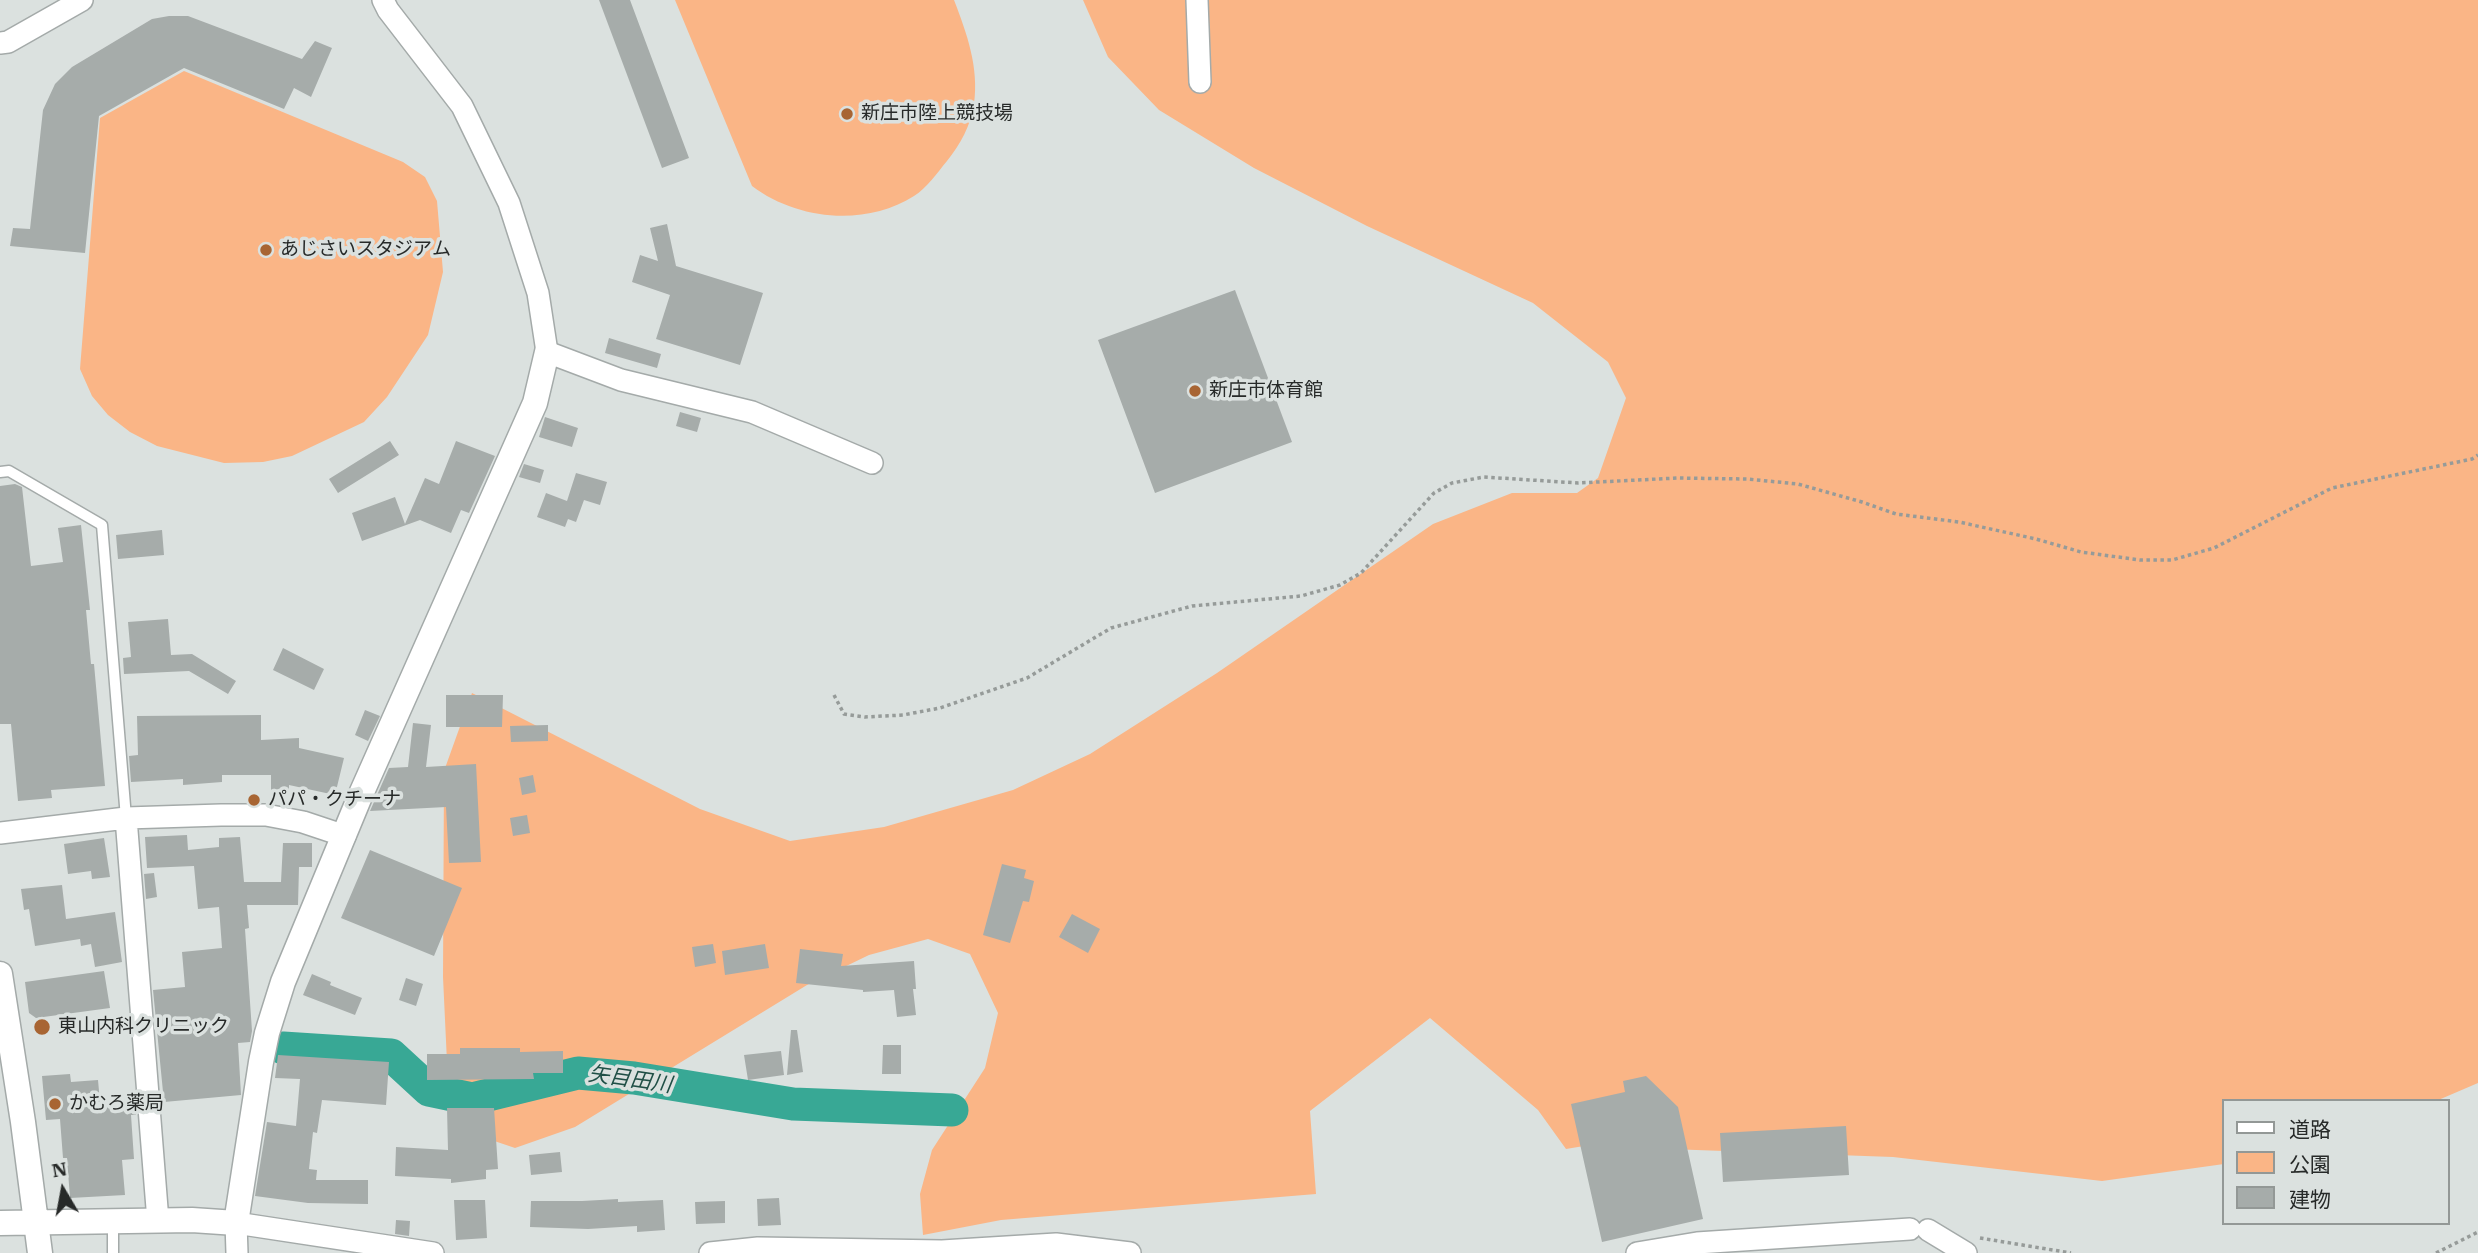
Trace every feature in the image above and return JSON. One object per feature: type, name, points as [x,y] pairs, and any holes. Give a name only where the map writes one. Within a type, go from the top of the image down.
[{"type":"street","points":[[0,43],[8,42],[82,0]]},
{"type":"street","points":[[237,1253],[236,1223],[267,1033],[283,982],[361,794],[535,403],[547,352],[538,293],[509,203],[462,106],[383,0]]},
{"type":"street","points":[[1197,0],[1200,82]]},
{"type":"street","points":[[547,352],[621,380],[752,412],[872,463]]},
{"type":"street","points":[[0,832],[126,818],[267,816],[303,822],[345,836]]},
{"type":"street","points":[[126,818],[158,1221]]},
{"type":"street","points":[[0,974],[40,1253]]},
{"type":"street","points":[[0,1223],[236,1223],[433,1253]]},
{"type":"street","points":[[1637,1253],[1697,1243],[1919,1230],[1968,1245]]},
{"type":"street","points":[[710,1253],[758,1248],[942,1251],[1055,1244],[1130,1253]]},
{"type":"lane","points":[[0,472],[9,471],[102,525],[126,818]]},
{"type":"lane","points":[[113,1222],[113,1253]]},
{"type":"path","points":[[834,695],[844,713],[865,717],[903,715],[940,708],[1027,678],[1111,628],[1192,606],[1301,596],[1340,585],[1361,573],[1434,493],[1452,483],[1484,477],[1578,483],[1678,478],[1747,479],[1798,484],[1896,514],[1959,522],[2081,552],[2140,561],[2172,560],[2214,548],[2332,488],[2426,470],[2472,459],[2478,455]]},
{"type":"path","points":[[2436,1253],[2478,1232]]},
{"type":"path","points":[[1968,1245],[2071,1253]]},
{"type":"green space","name":"新庄市陸上競技場","points":[[675,0],[954,0],[967,38],[975,77],[973,112],[968,127],[952,155],[928,185],[895,206],[853,215],[832,215],[789,206],[752,186]]},
{"type":"green space","points":[[1083,0],[2478,0],[2478,1083],[2441,1099],[2222,1099],[2222,1164],[2102,1181],[1893,1157],[1584,1146],[1566,1149],[1538,1110],[1430,1018],[1310,1111],[1316,1194],[1001,1220],[923,1235],[920,1194],[932,1150],[985,1068],[998,1013],[970,954],[928,939],[869,955],[807,985],[575,1127],[515,1148],[450,1126],[443,977],[444,771],[472,693],[700,809],[790,841],[884,827],[1013,790],[1090,754],[1217,673],[1433,524],[1512,493],[1577,493],[1598,478],[1626,398],[1608,362],[1533,303],[1367,226],[1254,168],[1159,110],[1108,57]]},
{"type":"green space","name":"あじさいスタジアム","points":[[184,71],[403,162],[425,177],[437,201],[443,272],[428,335],[387,397],[364,422],[292,456],[263,462],[224,463],[157,446],[130,432],[108,415],[92,396],[80,369],[100,118]]},
{"type":"building","points":[[599,0],[630,0],[689,158],[662,168]]},
{"type":"building","points":[[188,16],[302,59],[315,41],[332,48],[311,97],[294,88],[284,109],[184,68],[99,116],[85,253],[10,246],[13,228],[30,229],[43,110],[55,84],[72,67],[152,19]]},
{"type":"building","points":[[667,224],[676,266],[763,293],[740,365],[656,339],[670,295],[632,282],[640,255],[658,261],[650,228]]},
{"type":"building","name":"新庄市体育館","points":[[1235,290],[1292,442],[1155,493],[1098,340]]},
{"type":"building","points":[[609,338],[661,354],[657,368],[605,353]]},
{"type":"building","points":[[680,412],[701,418],[697,432],[676,426]]},
{"type":"building","points":[[545,417],[578,428],[572,447],[539,437]]},
{"type":"building","points":[[390,441],[399,455],[338,493],[329,479]]},
{"type":"building","points":[[456,441],[495,456],[469,513],[461,510],[451,533],[420,520],[362,541],[352,513],[395,497],[405,524],[425,478],[439,484]]},
{"type":"building","points":[[524,464],[544,470],[540,483],[519,477]]},
{"type":"building","points":[[576,473],[607,482],[600,505],[584,500],[576,522],[568,519],[565,527],[537,517],[546,493],[567,501]]},
{"type":"building","points":[[15,484],[22,487],[31,566],[63,562],[58,528],[81,525],[90,610],[86,610],[91,664],[94,664],[105,786],[51,790],[52,798],[18,801],[11,724],[0,724],[0,486]]},
{"type":"building","points":[[162,530],[164,555],[118,559],[116,535]]},
{"type":"building","points":[[168,619],[171,655],[192,654],[236,681],[228,694],[189,671],[124,674],[123,658],[131,657],[128,622]]},
{"type":"building","points":[[283,648],[324,669],[314,690],[273,670]]},
{"type":"building","points":[[446,695],[503,695],[502,727],[446,727]]},
{"type":"building","points":[[365,710],[380,716],[368,741],[355,735]]},
{"type":"building","points":[[261,715],[261,740],[299,738],[299,748],[344,758],[335,795],[289,785],[289,791],[271,791],[271,775],[222,775],[222,782],[183,785],[183,779],[131,782],[129,756],[138,755],[137,716]]},
{"type":"building","points":[[413,723],[431,725],[426,767],[476,764],[481,862],[449,863],[446,807],[370,811],[389,768],[408,767]]},
{"type":"building","points":[[548,725],[548,741],[511,742],[510,726]]},
{"type":"building","points":[[533,775],[536,792],[522,795],[519,778]]},
{"type":"building","points":[[527,815],[530,833],[513,836],[510,818]]},
{"type":"building","points":[[187,835],[188,850],[219,847],[219,838],[240,837],[244,882],[281,882],[283,843],[312,843],[312,867],[299,867],[298,905],[247,905],[249,928],[245,929],[252,1031],[250,1042],[238,1043],[241,1095],[164,1102],[153,990],[185,987],[182,952],[222,948],[219,907],[198,909],[194,866],[147,868],[145,837]]},
{"type":"building","points":[[104,838],[110,877],[92,879],[91,871],[68,874],[64,844]]},
{"type":"building","points":[[370,850],[462,888],[434,956],[341,918]]},
{"type":"building","points":[[1002,864],[1026,870],[1024,878],[1034,881],[1029,902],[1023,901],[1010,943],[983,935]]},
{"type":"building","points":[[154,873],[157,897],[146,899],[144,874]]},
{"type":"building","points":[[62,885],[66,919],[115,912],[122,962],[95,967],[91,944],[81,946],[80,939],[35,946],[29,909],[24,910],[21,889]]},
{"type":"building","points":[[1072,914],[1100,929],[1088,953],[1059,937]]},
{"type":"building","points":[[713,944],[716,963],[695,967],[692,947]]},
{"type":"building","points":[[765,944],[769,968],[725,975],[722,951]]},
{"type":"building","points":[[800,949],[843,954],[841,966],[914,961],[916,1015],[897,1017],[894,990],[863,992],[796,983]]},
{"type":"building","points":[[104,971],[110,1008],[36,1018],[29,1013],[25,982]]},
{"type":"building","points":[[312,974],[331,982],[330,985],[362,998],[355,1015],[303,995]]},
{"type":"building","points":[[406,978],[423,984],[416,1006],[399,1000]]},
{"type":"building","points":[[791,1030],[797,1030],[803,1072],[787,1075]]},
{"type":"building","points":[[883,1045],[901,1045],[901,1074],[882,1074]]},
{"type":"building","points":[[460,1048],[520,1048],[520,1052],[563,1051],[563,1073],[533,1073],[534,1079],[427,1080],[427,1054],[460,1054]]},
{"type":"building","points":[[781,1051],[784,1075],[748,1080],[744,1055]]},
{"type":"building","points":[[278,1055],[389,1062],[386,1105],[322,1100],[317,1133],[313,1132],[309,1169],[317,1170],[316,1180],[368,1180],[368,1204],[308,1203],[255,1196],[267,1122],[296,1126],[300,1079],[275,1078]]},
{"type":"building","points":[[70,1074],[71,1082],[98,1080],[100,1102],[135,1099],[136,1115],[131,1115],[134,1159],[122,1160],[125,1195],[70,1198],[60,1119],[46,1120],[42,1076]]},
{"type":"building","points":[[1646,1076],[1678,1107],[1703,1219],[1602,1242],[1571,1104],[1625,1092],[1623,1081]]},
{"type":"building","points":[[447,1108],[494,1108],[498,1169],[486,1170],[486,1179],[451,1183],[451,1179],[395,1176],[396,1147],[448,1150]]},
{"type":"building","points":[[1846,1126],[1849,1175],[1723,1182],[1720,1133]]},
{"type":"building","points":[[560,1152],[562,1172],[531,1175],[529,1155]]},
{"type":"building","points":[[779,1198],[781,1225],[758,1226],[757,1199]]},
{"type":"building","points":[[618,1199],[618,1202],[663,1200],[665,1230],[637,1232],[637,1226],[588,1229],[530,1227],[531,1201]]},
{"type":"building","points":[[454,1200],[485,1200],[487,1238],[456,1240]]},
{"type":"building","points":[[725,1201],[725,1223],[696,1224],[695,1202]]},
{"type":"building","points":[[396,1220],[410,1221],[409,1236],[395,1234]]},
{"type":"waterway","name":"矢目田川","points":[[283,1048],[391,1055],[429,1090],[472,1099],[578,1073],[634,1078],[793,1104],[952,1110]]},
{"type":"place","name":"新庄市陸上競技場","points":[[847,114]]},
{"type":"place","name":"あじさいスタジアム","points":[[266,250]]},
{"type":"place","name":"新庄市体育館","points":[[1195,391]]},
{"type":"place","name":"パパ・クチーナ","points":[[254,800]]},
{"type":"place","name":"東山内科クリニック","points":[[42,1027]]},
{"type":"place","name":"かむろ薬局","points":[[55,1104]]}]
